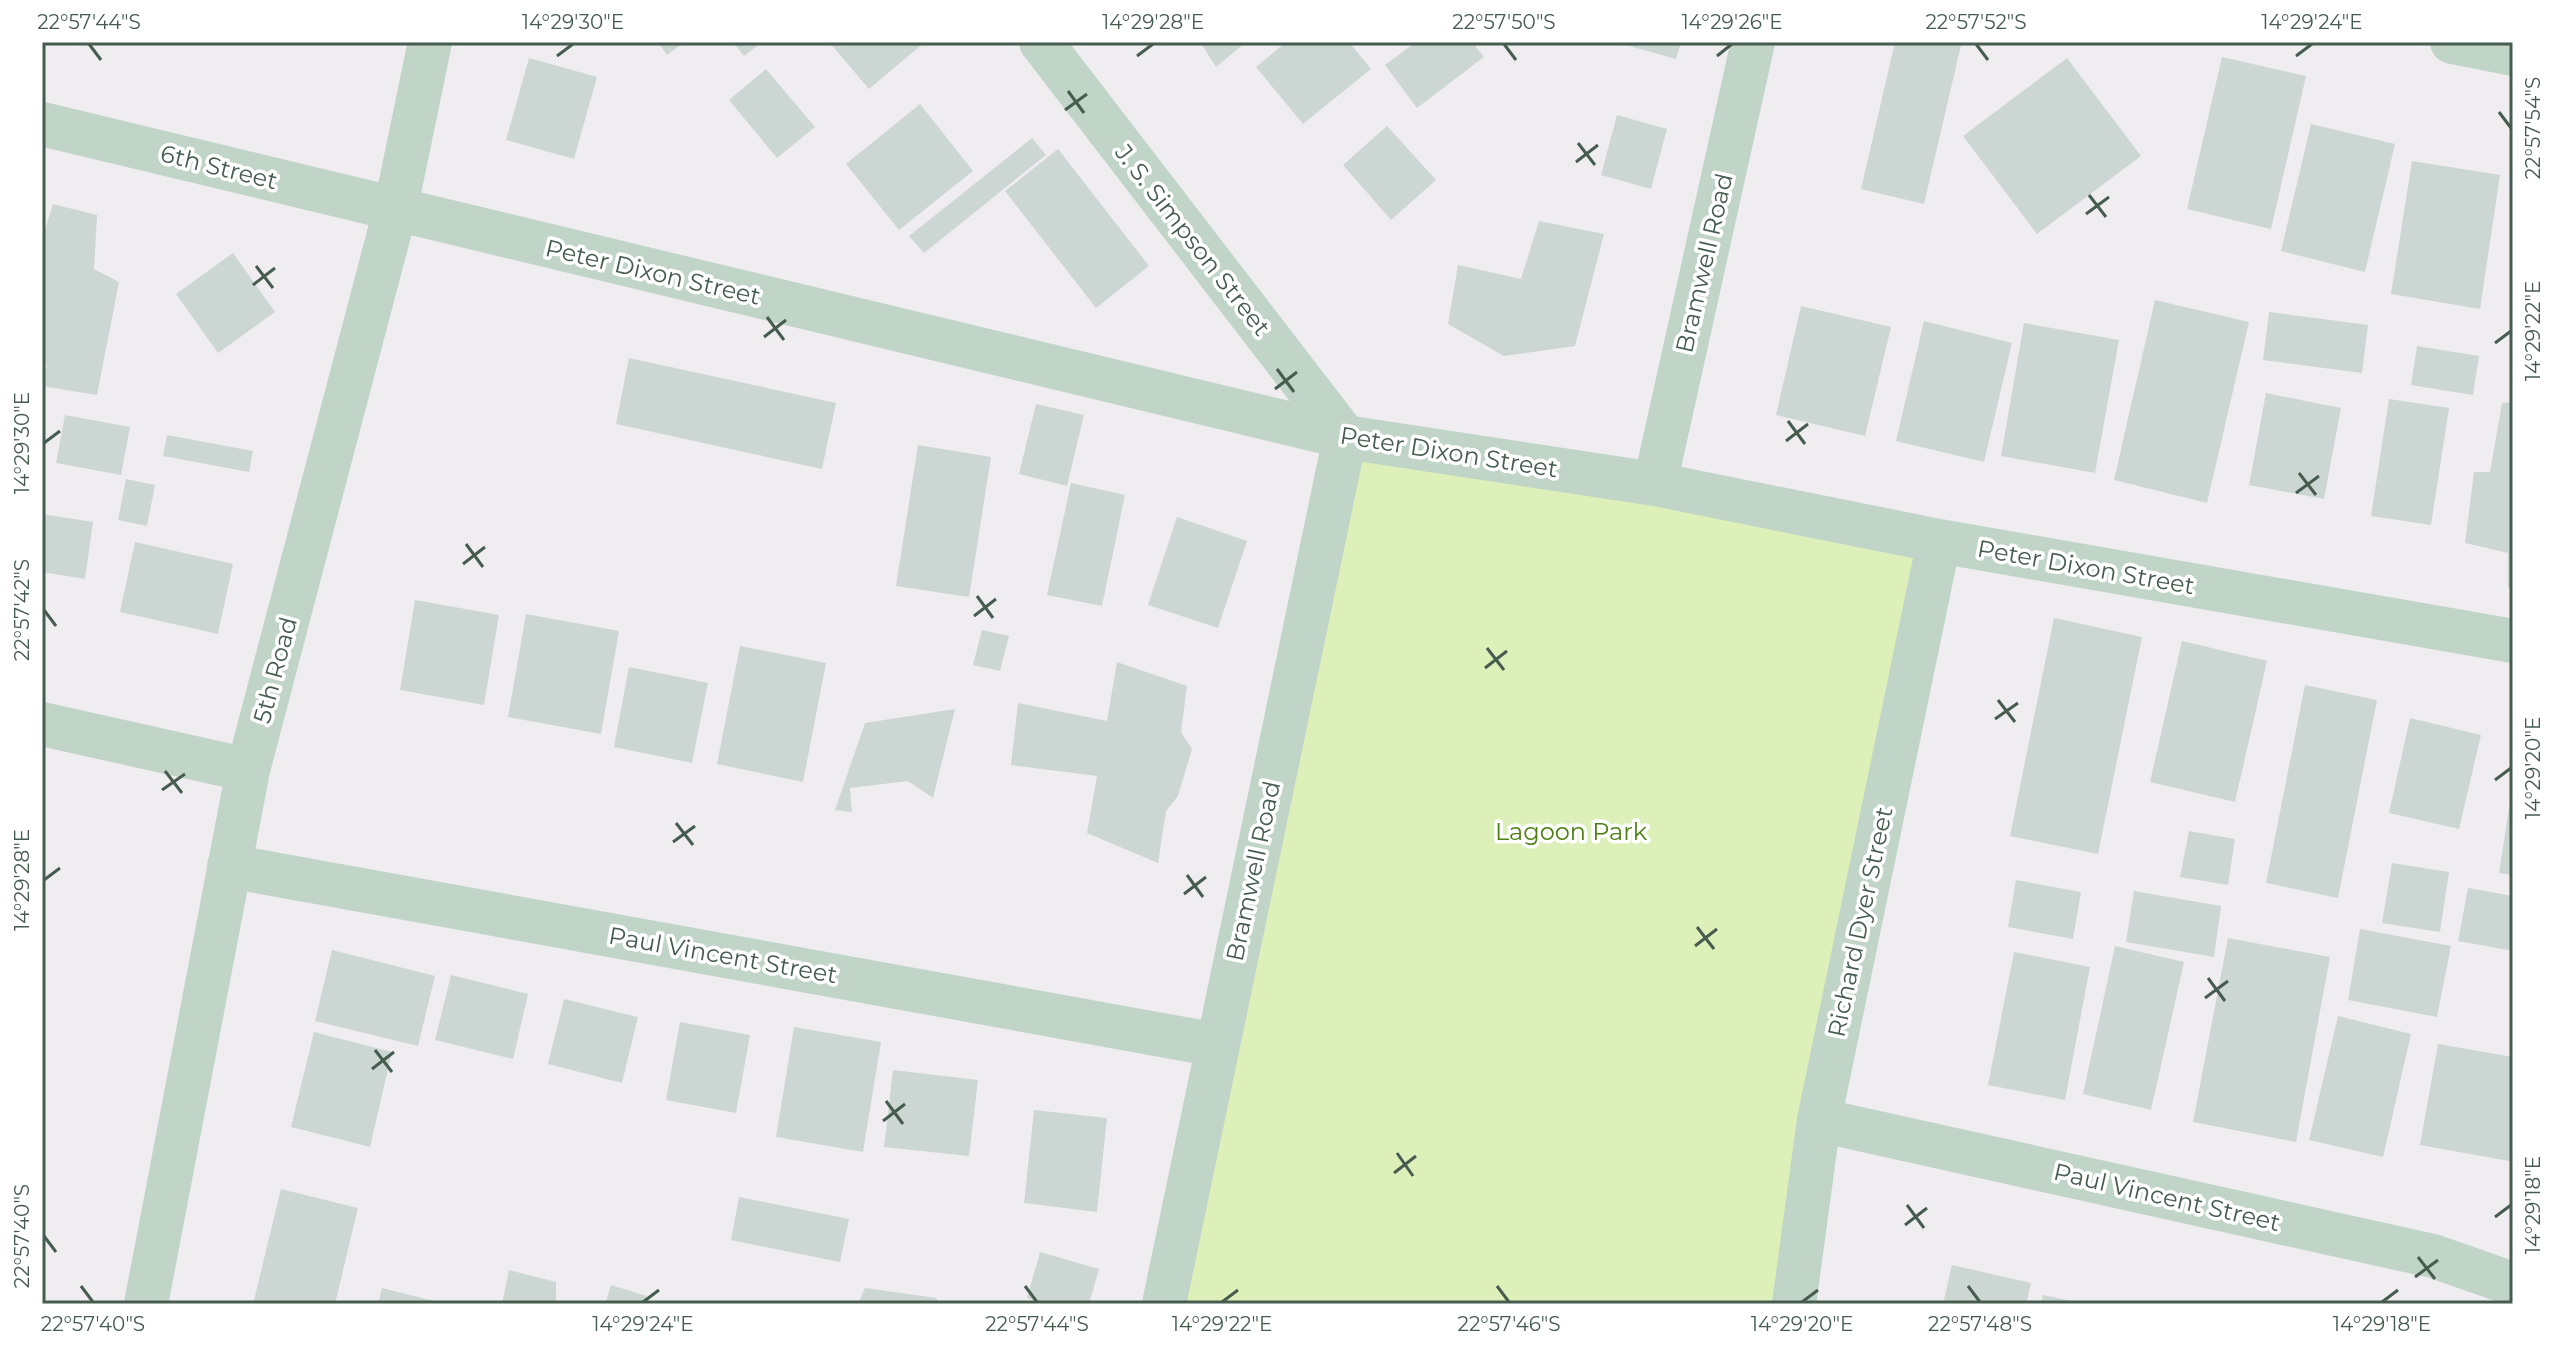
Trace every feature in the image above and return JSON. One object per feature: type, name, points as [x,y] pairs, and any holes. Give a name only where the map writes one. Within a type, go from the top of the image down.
[{"type":"street","name":"5th Road","points":[[146,1304],[248,770],[395,211],[430,42]]},
{"type":"street","name":"J. S. Simpson Street","points":[[1041,42],[1345,437]]},
{"type":"street","name":"Bramwell Road","points":[[1655,484],[1753,42]]},
{"type":"street","points":[[2452,42],[2513,54]]},
{"type":"street","name":"6th Street","points":[[42,124],[395,211]]},
{"type":"street","name":"Peter Dixon Street","points":[[395,211],[1345,437],[1655,484],[1939,541],[2513,641]]},
{"type":"street","name":"Bramwell Road","points":[[1164,1304],[1345,437]]},
{"type":"street","name":"Richard Dyer Street","points":[[1794,1304],[1819,1120],[1939,541]]},
{"type":"street","points":[[42,724],[248,770]]},
{"type":"street","name":"Paul Vincent Street","points":[[229,866],[1217,1045]]},
{"type":"street","name":"Paul Vincent Street","points":[[1819,1120],[2433,1256],[2513,1284]]},
{"type":"green space","name":"Lagoon Park","points":[[1345,437],[1939,541],[1794,1304],[1165,1304]]},
{"type":"building","points":[[658,42],[684,42],[667,55]]},
{"type":"building","points":[[733,42],[762,42],[744,56]]},
{"type":"building","points":[[829,42],[925,42],[869,89]]},
{"type":"building","points":[[1200,42],[1246,42],[1216,67]]},
{"type":"building","points":[[1286,42],[1349,42],[1371,69],[1303,124],[1256,67]]},
{"type":"building","points":[[1416,42],[1472,42],[1484,57],[1417,108],[1385,65]]},
{"type":"building","points":[[1615,42],[1681,42],[1676,59]]},
{"type":"building","points":[[1895,42],[1949,42],[1961,45],[1924,204],[1861,189]]},
{"type":"building","points":[[2222,57],[2306,76],[2271,229],[2187,209]]},
{"type":"building","points":[[529,58],[597,77],[574,159],[506,140]]},
{"type":"building","points":[[2067,58],[2141,156],[2037,234],[1963,136]]},
{"type":"building","points":[[766,69],[815,127],[777,158],[729,100]]},
{"type":"building","points":[[920,104],[973,171],[899,230],[846,164]]},
{"type":"building","points":[[1617,115],[1667,129],[1651,189],[1601,175]]},
{"type":"building","points":[[2311,124],[2395,144],[2365,272],[2281,251]]},
{"type":"building","points":[[1387,126],[1436,180],[1391,220],[1343,165]]},
{"type":"building","points":[[1032,138],[1046,155],[924,253],[909,236]]},
{"type":"building","points":[[1058,149],[1149,266],[1096,308],[1005,191]]},
{"type":"building","points":[[2412,161],[2500,175],[2480,309],[2391,294]]},
{"type":"building","points":[[53,204],[97,215],[94,269],[119,282],[97,395],[42,386],[42,371],[47,366],[42,361],[42,239]]},
{"type":"building","points":[[1539,221],[1604,234],[1575,346],[1504,356],[1448,324],[1458,265],[1521,279]]},
{"type":"building","points":[[233,253],[275,312],[218,353],[176,294]]},
{"type":"building","points":[[2155,300],[2249,322],[2207,503],[2114,480]]},
{"type":"building","points":[[1801,306],[1891,327],[1865,436],[1776,415]]},
{"type":"building","points":[[2269,312],[2368,325],[2362,373],[2263,360]]},
{"type":"building","points":[[1924,321],[2012,343],[1984,462],[1896,441]]},
{"type":"building","points":[[2024,323],[2119,340],[2095,473],[2001,456]]},
{"type":"building","points":[[2417,346],[2479,356],[2473,395],[2411,385]]},
{"type":"building","points":[[629,358],[836,403],[822,469],[616,424]]},
{"type":"building","points":[[2266,393],[2341,408],[2324,499],[2249,485]]},
{"type":"building","points":[[2389,399],[2449,408],[2431,525],[2371,516]]},
{"type":"building","points":[[2513,402],[2513,589],[2508,588],[2508,553],[2465,543],[2474,472],[2490,472],[2502,403]]},
{"type":"building","points":[[1036,404],[1084,415],[1067,486],[1019,474]]},
{"type":"building","points":[[65,415],[130,427],[121,475],[56,463]]},
{"type":"building","points":[[167,435],[253,451],[249,472],[163,456]]},
{"type":"building","points":[[918,445],[991,457],[969,597],[896,586]]},
{"type":"building","points":[[126,479],[155,485],[147,526],[118,520]]},
{"type":"building","points":[[1071,483],[1125,495],[1102,606],[1047,595]]},
{"type":"building","points":[[42,514],[93,522],[85,579],[42,572]]},
{"type":"building","points":[[1177,517],[1247,541],[1218,628],[1148,605]]},
{"type":"building","points":[[135,542],[233,564],[218,634],[120,612]]},
{"type":"building","points":[[415,600],[499,615],[484,705],[400,690]]},
{"type":"building","points":[[526,614],[619,631],[601,734],[508,717]]},
{"type":"building","points":[[2054,618],[2142,637],[2098,854],[2010,836]]},
{"type":"building","points":[[982,630],[1009,636],[1000,671],[973,665]]},
{"type":"building","points":[[2182,641],[2267,661],[2235,802],[2150,782]]},
{"type":"building","points":[[740,646],[826,663],[803,782],[717,764]]},
{"type":"building","points":[[1117,662],[1187,686],[1181,732],[1192,749],[1178,796],[1166,811],[1158,863],[1087,833],[1097,776],[1011,765],[1018,703],[1107,721]]},
{"type":"building","points":[[629,667],[708,683],[692,763],[614,747]]},
{"type":"building","points":[[2305,685],[2377,700],[2338,898],[2266,883]]},
{"type":"building","points":[[955,709],[933,798],[908,781],[850,788],[852,812],[835,810],[865,723]]},
{"type":"building","points":[[2410,718],[2481,735],[2459,829],[2389,813]]},
{"type":"building","points":[[2513,795],[2513,875],[2499,873]]},
{"type":"building","points":[[2189,831],[2235,839],[2228,885],[2180,877]]},
{"type":"building","points":[[2392,863],[2449,872],[2440,932],[2382,923]]},
{"type":"building","points":[[2016,880],[2081,892],[2073,939],[2008,927]]},
{"type":"building","points":[[2468,888],[2513,896],[2513,951],[2458,941]]},
{"type":"building","points":[[2134,891],[2221,906],[2214,957],[2126,942]]},
{"type":"building","points":[[2360,929],[2451,946],[2437,1017],[2348,1000]]},
{"type":"building","points":[[2228,938],[2330,957],[2296,1142],[2193,1122]]},
{"type":"building","points":[[2115,946],[2184,962],[2151,1110],[2083,1094]]},
{"type":"building","points":[[332,950],[435,976],[418,1046],[315,1021]]},
{"type":"building","points":[[2014,952],[2090,967],[2065,1100],[1988,1085]]},
{"type":"building","points":[[451,975],[528,994],[513,1059],[435,1040]]},
{"type":"building","points":[[564,999],[638,1017],[622,1083],[548,1064]]},
{"type":"building","points":[[2338,1016],[2411,1034],[2383,1157],[2309,1140]]},
{"type":"building","points":[[680,1022],[750,1035],[736,1113],[666,1100]]},
{"type":"building","points":[[794,1027],[881,1042],[863,1152],[776,1137]]},
{"type":"building","points":[[314,1032],[392,1052],[370,1147],[291,1127]]},
{"type":"building","points":[[2438,1044],[2513,1057],[2513,1139],[2509,1161],[2420,1145]]},
{"type":"building","points":[[893,1070],[978,1080],[969,1156],[884,1147]]},
{"type":"building","points":[[1034,1110],[1107,1118],[1097,1212],[1024,1203]]},
{"type":"building","points":[[281,1189],[358,1208],[335,1304],[253,1304]]},
{"type":"building","points":[[739,1197],[849,1219],[840,1262],[731,1240]]},
{"type":"building","points":[[1040,1252],[1099,1269],[1089,1304],[1048,1304],[1027,1298]]},
{"type":"building","points":[[1952,1265],[2031,1283],[2026,1304],[1943,1304]]},
{"type":"building","points":[[509,1270],[556,1282],[556,1304],[502,1304]]},
{"type":"building","points":[[611,1285],[647,1296],[644,1304],[605,1304]]},
{"type":"building","points":[[382,1288],[442,1303],[442,1304],[378,1304]]},
{"type":"building","points":[[865,1288],[937,1298],[937,1304],[861,1304],[859,1301]]},
{"type":"building","points":[[2043,1295],[2081,1303],[2041,1304]]}]
